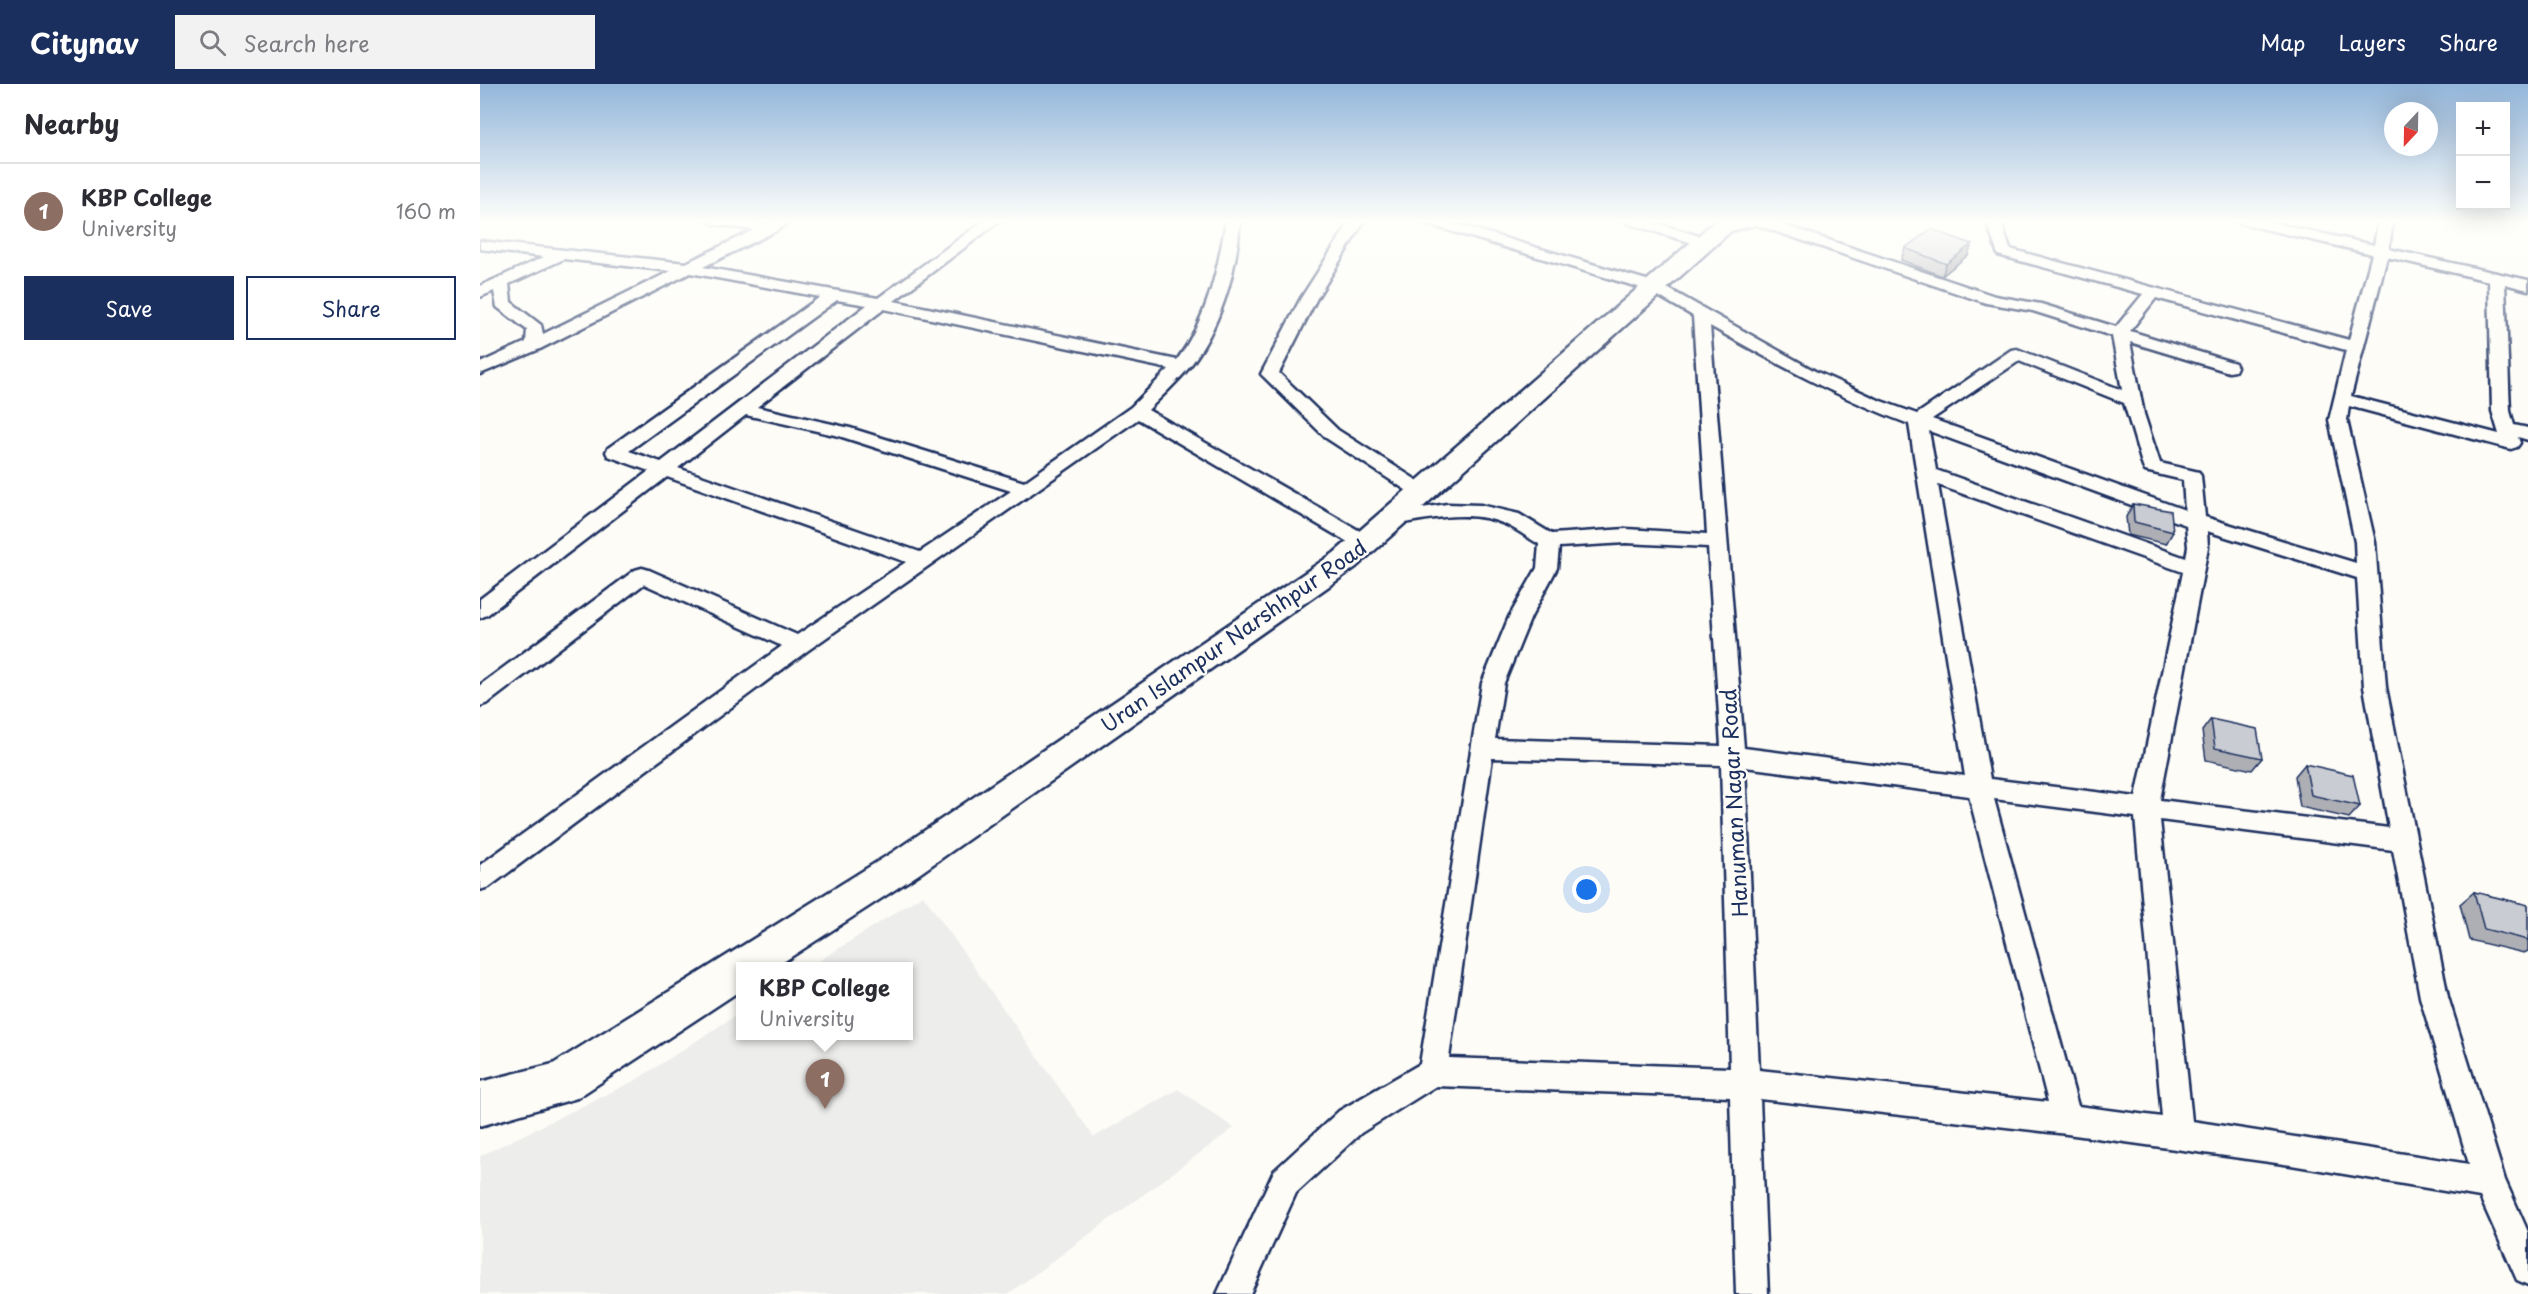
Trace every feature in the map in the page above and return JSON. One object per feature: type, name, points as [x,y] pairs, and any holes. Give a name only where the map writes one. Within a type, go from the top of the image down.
[{"type":"main road","name":"Uran Islampur Narshhpur Road","points":[[750,962],[906,863],[1346,560],[1665,276]]},
{"type":"main road","name":"Uran Islampur Narshhpur Road","points":[[480,1104],[562,1083],[736,971]]},
{"type":"street","points":[[480,292],[513,276]]},
{"type":"street","points":[[480,369],[534,345],[669,276]]},
{"type":"street","points":[[730,276],[880,303],[1180,366]]},
{"type":"street","points":[[480,610],[916,276]]},
{"type":"street","points":[[480,879],[799,645],[1084,450],[1137,411],[1187,358],[1206,325],[1222,276]]},
{"type":"street","points":[[1322,276],[1270,374],[1332,434],[1422,492]]},
{"type":"street","points":[[1622,276],[1654,286],[1809,375],[1918,421],[2196,521],[2367,574]]},
{"type":"street","points":[[1923,276],[1992,300],[2035,308],[2229,367]]},
{"type":"street","points":[[2094,276],[2355,348]]},
{"type":"street","points":[[2374,276],[2341,399],[2338,420],[2365,542],[2375,687],[2434,996],[2490,1183],[2528,1269]]},
{"type":"street","points":[[2341,399],[2511,443],[2501,411],[2497,277],[2528,285]]},
{"type":"street","points":[[501,282],[503,304],[535,328],[534,345]]},
{"type":"street","points":[[2152,292],[2120,333],[2132,400],[2152,467],[2192,476],[2198,547],[2146,808],[2179,1136]]},
{"type":"street","points":[[832,296],[615,452],[922,560]]},
{"type":"street","name":"Hanuman Nagar Road","points":[[1701,313],[1733,756],[1752,1294]]},
{"type":"street","points":[[1918,421],[2017,354],[2132,400]]},
{"type":"street","points":[[743,409],[844,432],[1025,489]]},
{"type":"street","points":[[1137,411],[1365,543]]},
{"type":"street","points":[[1918,421],[1979,787],[2067,1119]]},
{"type":"street","points":[[2506,429],[2528,434]]},
{"type":"street","points":[[1927,474],[2194,568]]},
{"type":"street","points":[[1392,519],[1447,510],[1480,511],[1512,519],[1549,541],[1626,536],[1717,541]]},
{"type":"street","points":[[1433,1072],[1493,683],[1520,617],[1547,568],[1549,541]]},
{"type":"street","points":[[480,697],[642,575],[799,645]]},
{"type":"street","points":[[1482,748],[1733,756],[2405,841]]},
{"type":"street","points":[[1233,1294],[1285,1182],[1350,1122],[1433,1072],[1745,1083],[2067,1119],[2291,1150],[2490,1183]]},
{"type":"shaded area","points":[[923,895],[1094,1137],[1178,1089],[1234,1128],[1008,1294],[480,1294],[480,1156],[636,1080],[736,1015],[736,1040],[913,1040],[913,962],[817,962]]},
{"type":"building","points":[[2133,504],[2171,511],[2173,532],[2134,522]]},
{"type":"building","points":[[2211,719],[2257,729],[2262,758],[2215,748]]},
{"type":"building","points":[[2305,764],[2353,775],[2360,806],[2311,795]]},
{"type":"building","points":[[2474,892],[2528,905],[2528,940],[2484,929]]},
{"type":"place","name":"KBP College","points":[[825,1109]]}]
